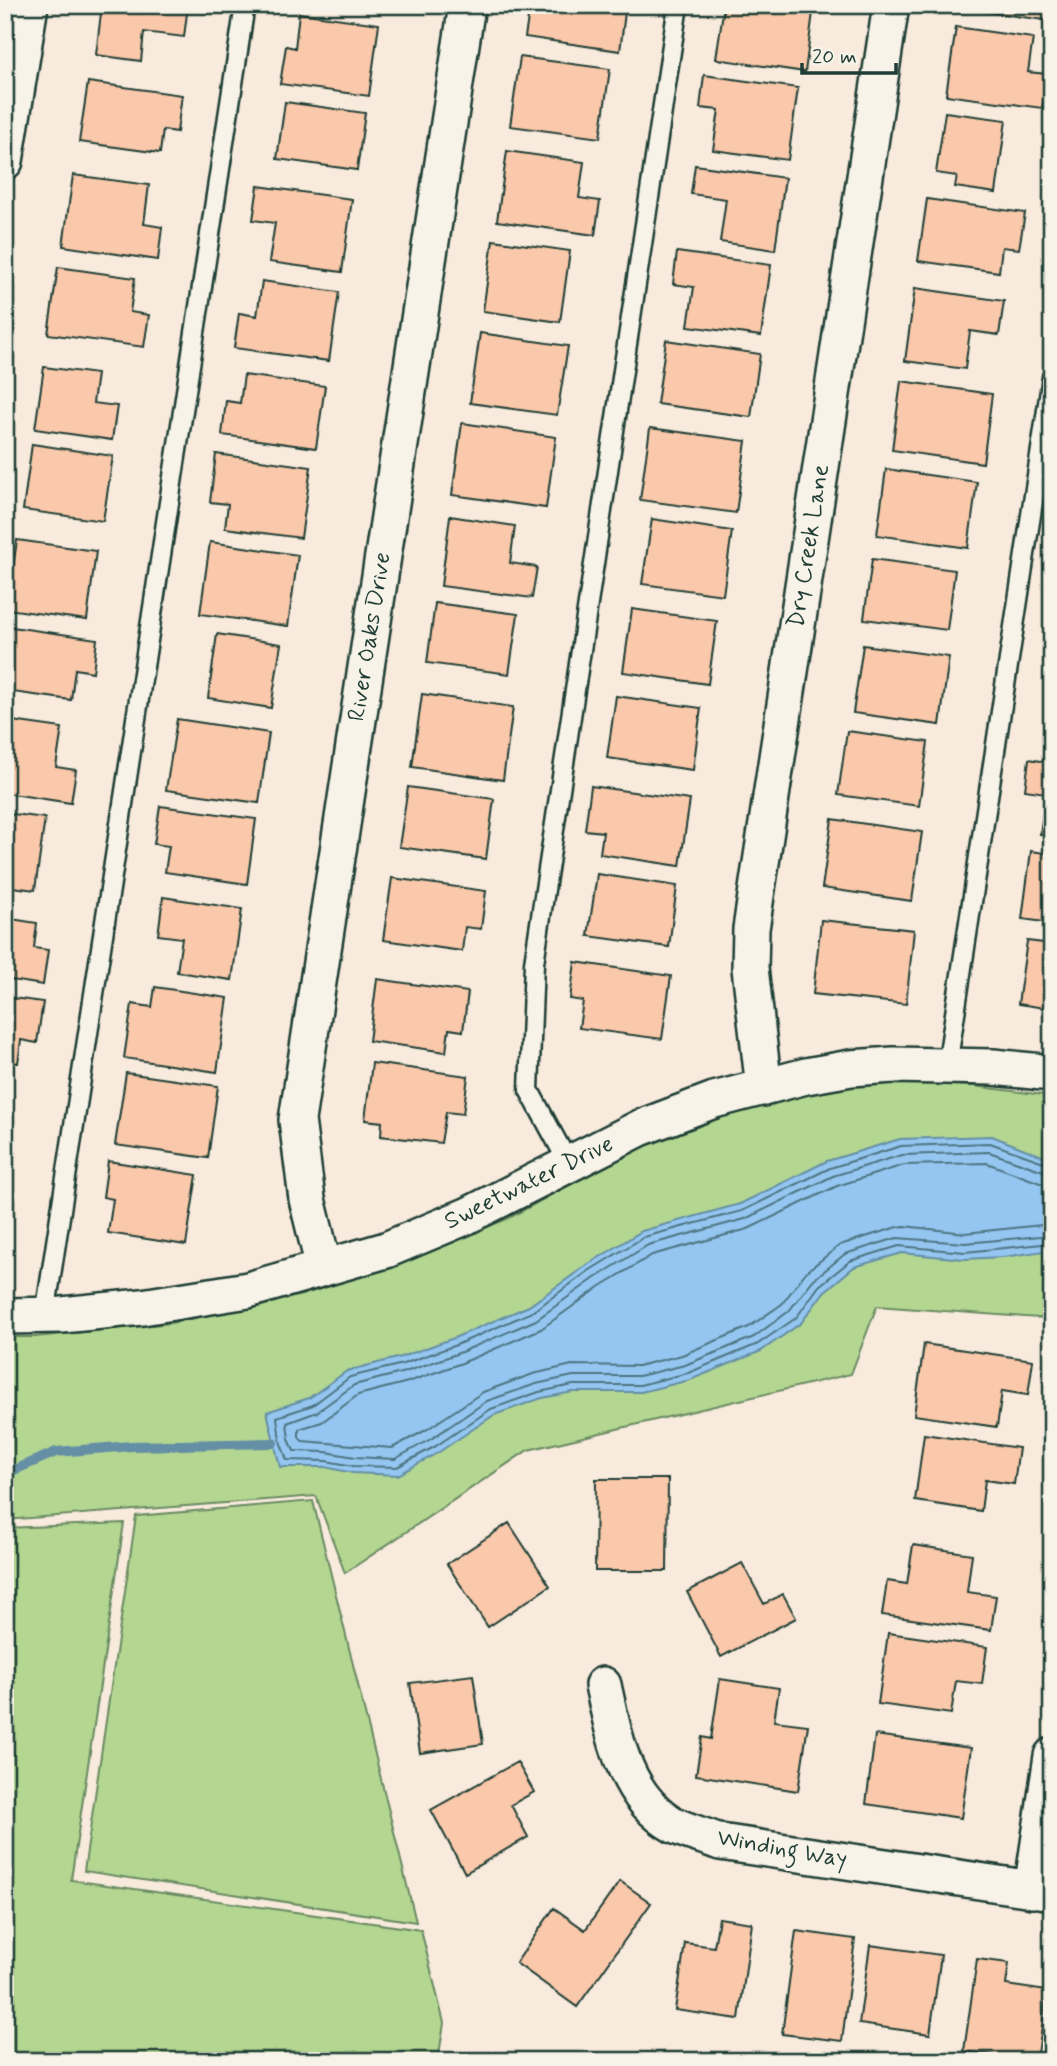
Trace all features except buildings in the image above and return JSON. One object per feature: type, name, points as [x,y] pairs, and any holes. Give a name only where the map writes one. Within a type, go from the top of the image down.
[{"type":"street","points":[[5,161],[30,5]]},
{"type":"street","name":"River Oaks Drive","points":[[324,1268],[307,1199],[297,1120],[467,5]]},
{"type":"street","name":"Dry Creek Lane","points":[[764,1088],[750,968],[751,929],[891,5]]},
{"type":"street","name":"Sweetwater Drive","points":[[5,1316],[142,1307],[248,1290],[386,1250],[467,1216],[640,1128],[714,1100],[764,1088],[851,1068],[893,1065],[993,1067],[1052,1073]]},
{"type":"street","name":"Winding Way","points":[[603,1685],[613,1731],[631,1779],[650,1804],[674,1825],[720,1842],[1042,1891]]},
{"type":"street","points":[[1042,1891],[1052,1756]]},
{"type":"lane","points":[[45,1315],[245,5]]},
{"type":"lane","points":[[569,1164],[529,1090],[534,963],[678,5]]},
{"type":"lane","points":[[947,1066],[1052,377]]},
{"type":"green space","points":[[835,1079],[973,1086],[1052,1096],[1052,1319],[877,1306],[851,1374],[528,1450],[345,1573],[316,1496],[5,1520],[5,1337],[35,1337],[171,1323],[302,1295],[398,1263],[507,1219],[624,1155],[719,1112]]},
{"type":"green space","points":[[313,1501],[416,1922],[84,1871],[136,1516]]},
{"type":"green space","points":[[124,1523],[71,1880],[421,1930],[444,2023],[438,2061],[5,2061],[5,1528]]},
{"type":"water","points":[[992,1136],[1052,1160],[1052,1250],[964,1259],[902,1253],[854,1267],[824,1292],[801,1323],[761,1351],[690,1380],[641,1392],[573,1392],[542,1398],[494,1415],[439,1452],[398,1475],[353,1473],[325,1467],[280,1467],[267,1412],[309,1398],[347,1371],[401,1357],[529,1306],[642,1231],[740,1204],[827,1161],[900,1139]]},
{"type":"waterway","points":[[5,1474],[56,1452],[132,1446],[273,1443]]}]
